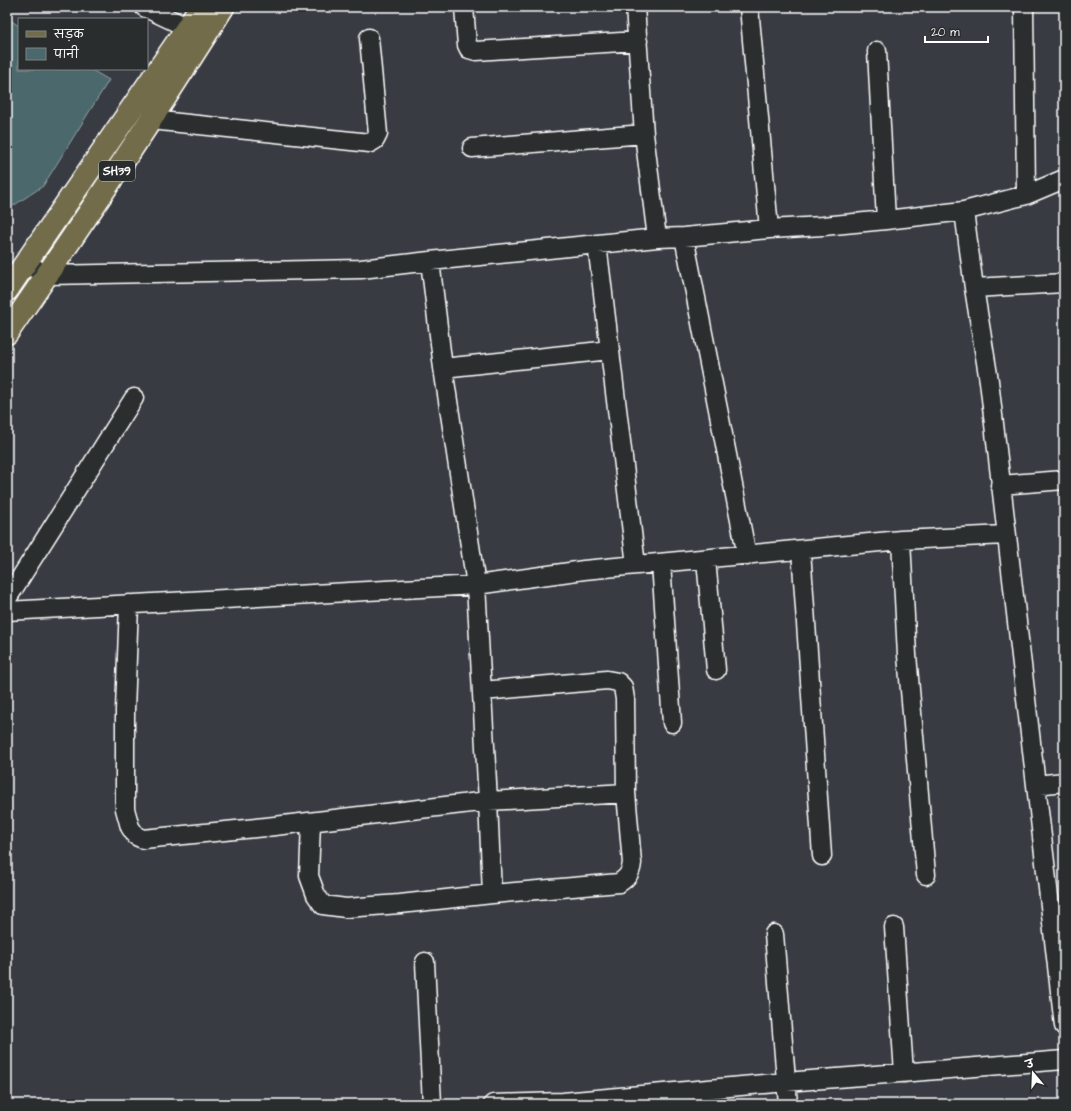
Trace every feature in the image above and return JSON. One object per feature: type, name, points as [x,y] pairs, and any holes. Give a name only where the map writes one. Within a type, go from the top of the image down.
[{"type":"main road","name":"SH39","points":[[7,333],[151,120],[196,32],[200,7]]},
{"type":"main road","name":"SH39","points":[[7,290],[25,262],[196,32],[223,7]]},
{"type":"street","points":[[144,7],[196,32]]},
{"type":"street","points":[[464,7],[467,45],[469,49],[476,51],[638,41]]},
{"type":"street","points":[[635,7],[644,134],[657,238]]},
{"type":"street","points":[[749,7],[769,229]]},
{"type":"street","points":[[1024,7],[1026,195]]},
{"type":"street","points":[[151,120],[370,143],[375,140],[378,134],[369,38]]},
{"type":"street","points":[[877,51],[886,220]]},
{"type":"street","points":[[472,148],[644,134]]},
{"type":"street","points":[[25,262],[47,275],[361,269],[657,238],[823,226],[964,211],[1026,195],[1064,179]]},
{"type":"street","points":[[964,211],[974,288],[989,381],[1064,1026]]},
{"type":"street","points":[[684,237],[747,556]]},
{"type":"street","points":[[597,244],[636,565]]},
{"type":"street","points":[[430,261],[443,368],[476,585],[492,894]]},
{"type":"street","points":[[974,288],[1064,283]]},
{"type":"street","points":[[443,368],[610,350]]},
{"type":"street","points":[[7,599],[134,398]]},
{"type":"street","points":[[1000,485],[1064,480]]},
{"type":"street","points":[[7,611],[476,585],[584,570],[747,556],[901,540],[1006,535]]},
{"type":"street","points":[[901,540],[907,655],[926,875]]},
{"type":"street","points":[[802,550],[822,856]]},
{"type":"street","points":[[706,559],[716,670]]},
{"type":"street","points":[[661,563],[672,724]]},
{"type":"street","points":[[129,604],[125,710],[125,809],[130,827],[136,836],[144,839],[311,822],[488,801],[626,793]]},
{"type":"street","points":[[311,822],[309,876],[316,895],[323,905],[346,908],[400,904],[619,883],[626,878],[631,871],[632,863],[626,793],[625,699],[623,687],[618,682],[607,680],[482,691]]},
{"type":"street","points":[[1036,785],[1064,782]]},
{"type":"street","points":[[894,927],[904,1073]]},
{"type":"street","points":[[774,934],[788,1104]]},
{"type":"street","points":[[425,962],[432,1104]]},
{"type":"street","points":[[493,1104],[563,1102],[786,1082],[1064,1060]]},
{"type":"water","points":[[7,18],[18,25],[18,70],[92,70],[109,80],[43,186],[7,210]]}]
